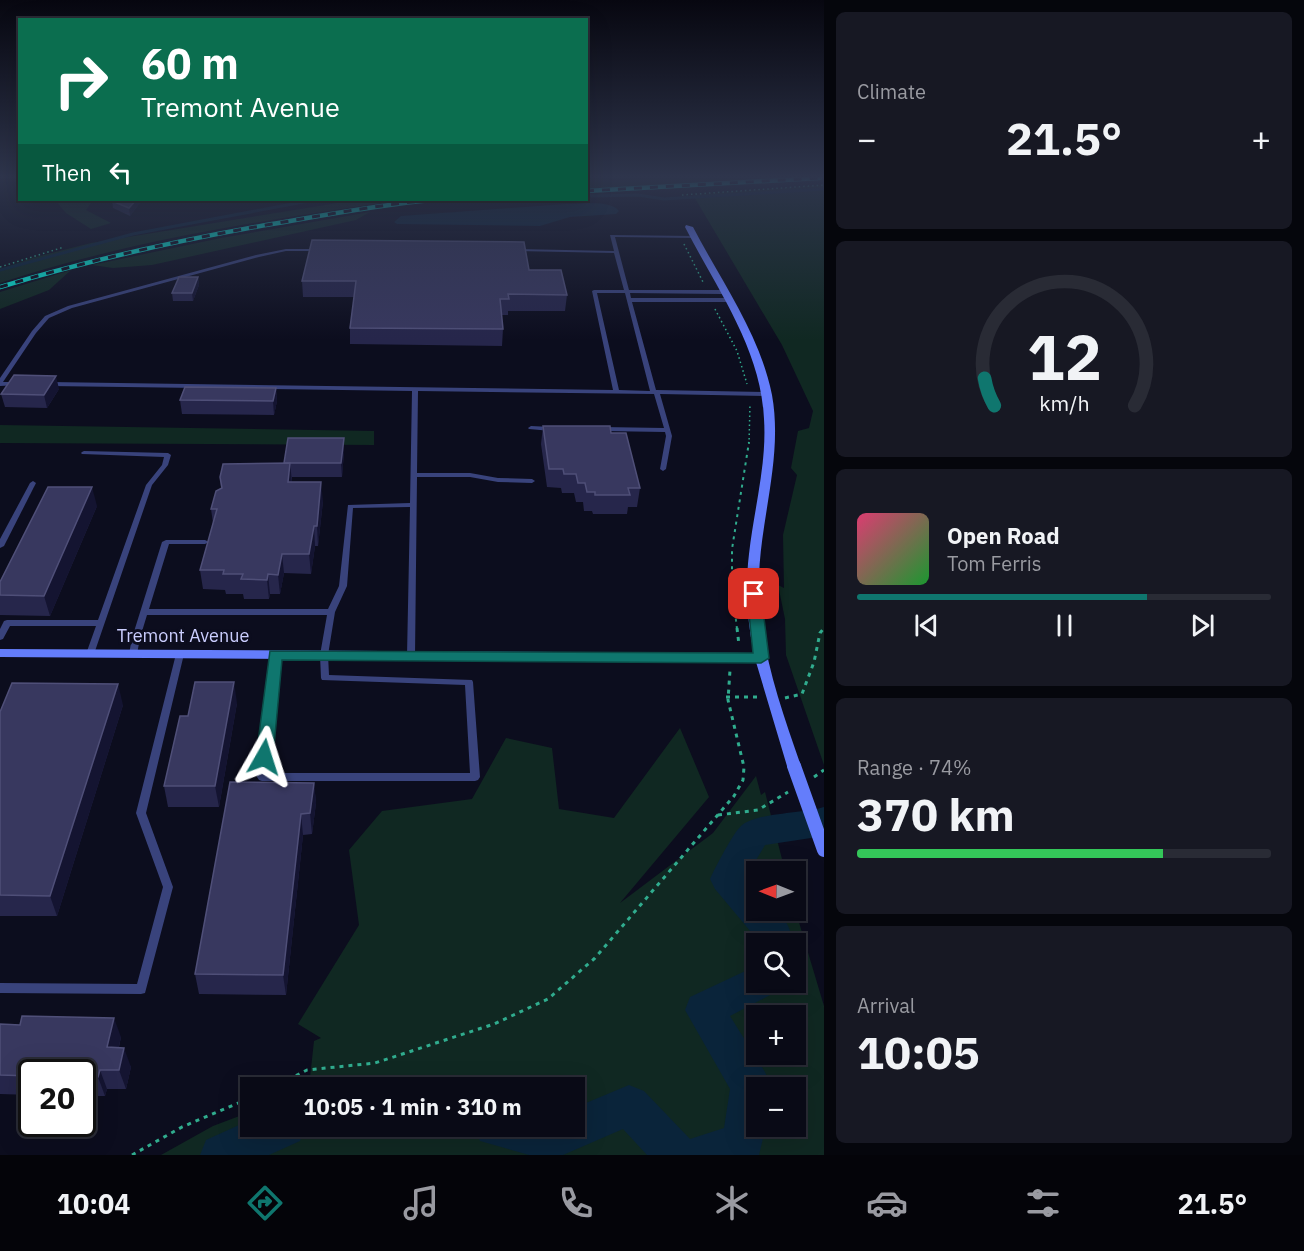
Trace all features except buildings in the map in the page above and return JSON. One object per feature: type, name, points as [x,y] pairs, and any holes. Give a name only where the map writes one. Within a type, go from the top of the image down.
[{"type":"street","points":[[691,232],[755,356],[767,394],[771,435],[769,465],[759,517],[753,578],[761,658],[794,766],[824,850]]},
{"type":"street","name":"Tremont Avenue","points":[[0,653],[761,658]]},
{"type":"lane","points":[[663,469],[669,436],[626,292],[612,236],[680,237],[691,232]]},
{"type":"lane","points":[[0,383],[34,332],[47,317],[70,307],[258,256],[286,250],[327,250]]},
{"type":"lane","points":[[514,250],[615,252]]},
{"type":"lane","points":[[616,391],[594,291],[707,292],[725,296]]},
{"type":"lane","points":[[629,300],[711,301],[725,296]]},
{"type":"lane","points":[[0,383],[23,384]]},
{"type":"lane","points":[[47,384],[767,394]]},
{"type":"lane","points":[[411,656],[415,390]]},
{"type":"lane","points":[[531,428],[554,429]]},
{"type":"lane","points":[[599,429],[667,430]]},
{"type":"lane","points":[[84,453],[168,454],[165,465],[149,485],[90,654]]},
{"type":"lane","points":[[414,475],[470,475],[498,480],[532,481]]},
{"type":"lane","points":[[0,546],[33,483]]},
{"type":"lane","points":[[275,655],[262,777],[475,777],[469,682],[325,678],[324,655],[331,612],[343,586],[350,506],[413,506]]},
{"type":"lane","points":[[133,654],[166,542],[205,542]]},
{"type":"lane","points":[[144,612],[331,612]]},
{"type":"lane","points":[[0,638],[6,623],[101,623]]},
{"type":"lane","points":[[0,988],[141,989],[168,887],[141,813],[180,654]]},
{"type":"path","points":[[680,237],[707,292]]},
{"type":"path","points":[[0,267],[64,247]]},
{"type":"path","points":[[293,1077],[307,1070],[375,1063],[494,1024],[548,999],[595,958],[734,796],[742,781],[744,766],[726,697],[726,683],[739,646],[731,585],[732,551],[750,451],[750,394],[737,351],[711,301]]},
{"type":"path","points":[[726,697],[791,698],[802,694],[814,662],[820,633],[824,628]]},
{"type":"path","points":[[805,782],[824,771]]},
{"type":"path","points":[[717,815],[758,810],[796,787]]},
{"type":"path","points":[[132,1155],[182,1127],[240,1102]]},
{"type":"green space","points":[[159,232],[205,232],[99,255],[0,283],[0,269],[91,243]]},
{"type":"green space","points":[[256,232],[302,232],[152,265],[113,268],[92,265]]},
{"type":"green space","points":[[715,232],[824,232],[824,765],[786,655],[785,619],[778,585],[784,588],[783,535],[797,475],[791,468],[798,431],[809,428],[813,411],[782,345]]},
{"type":"green space","points":[[71,270],[49,290],[0,309],[0,292]]},
{"type":"green space","points":[[0,425],[374,431],[374,445],[0,443]]},
{"type":"green space","points":[[680,728],[709,797],[620,903],[713,833],[756,776],[761,795],[765,792],[782,861],[746,861],[746,921],[799,921],[802,933],[746,933],[746,993],[806,993],[806,946],[824,1006],[824,1155],[161,1155],[213,1126],[240,1116],[240,1137],[585,1137],[585,1077],[310,1077],[314,1041],[321,1038],[298,1024],[359,925],[349,850],[382,811],[472,799],[506,738],[552,748],[559,809],[614,818]]},
{"type":"waterway","points":[[0,270],[144,232]]},
{"type":"waterway","points":[[774,933],[727,879],[753,835],[769,829],[819,824],[824,820]]},
{"type":"waterway","points":[[703,1155],[742,1144],[751,1086],[704,1010],[746,989]]},
{"type":"waterway","points":[[585,1125],[629,1106],[676,1155]]},
{"type":"waterway","points":[[221,1155],[261,1137]]},
{"type":"waterway","points":[[542,1137],[551,1139],[556,1137]]},
{"type":"railway","points":[[0,287],[101,259],[230,232]]},
{"type":"route","points":[[264,757],[275,655],[761,658],[754,594]]}]
